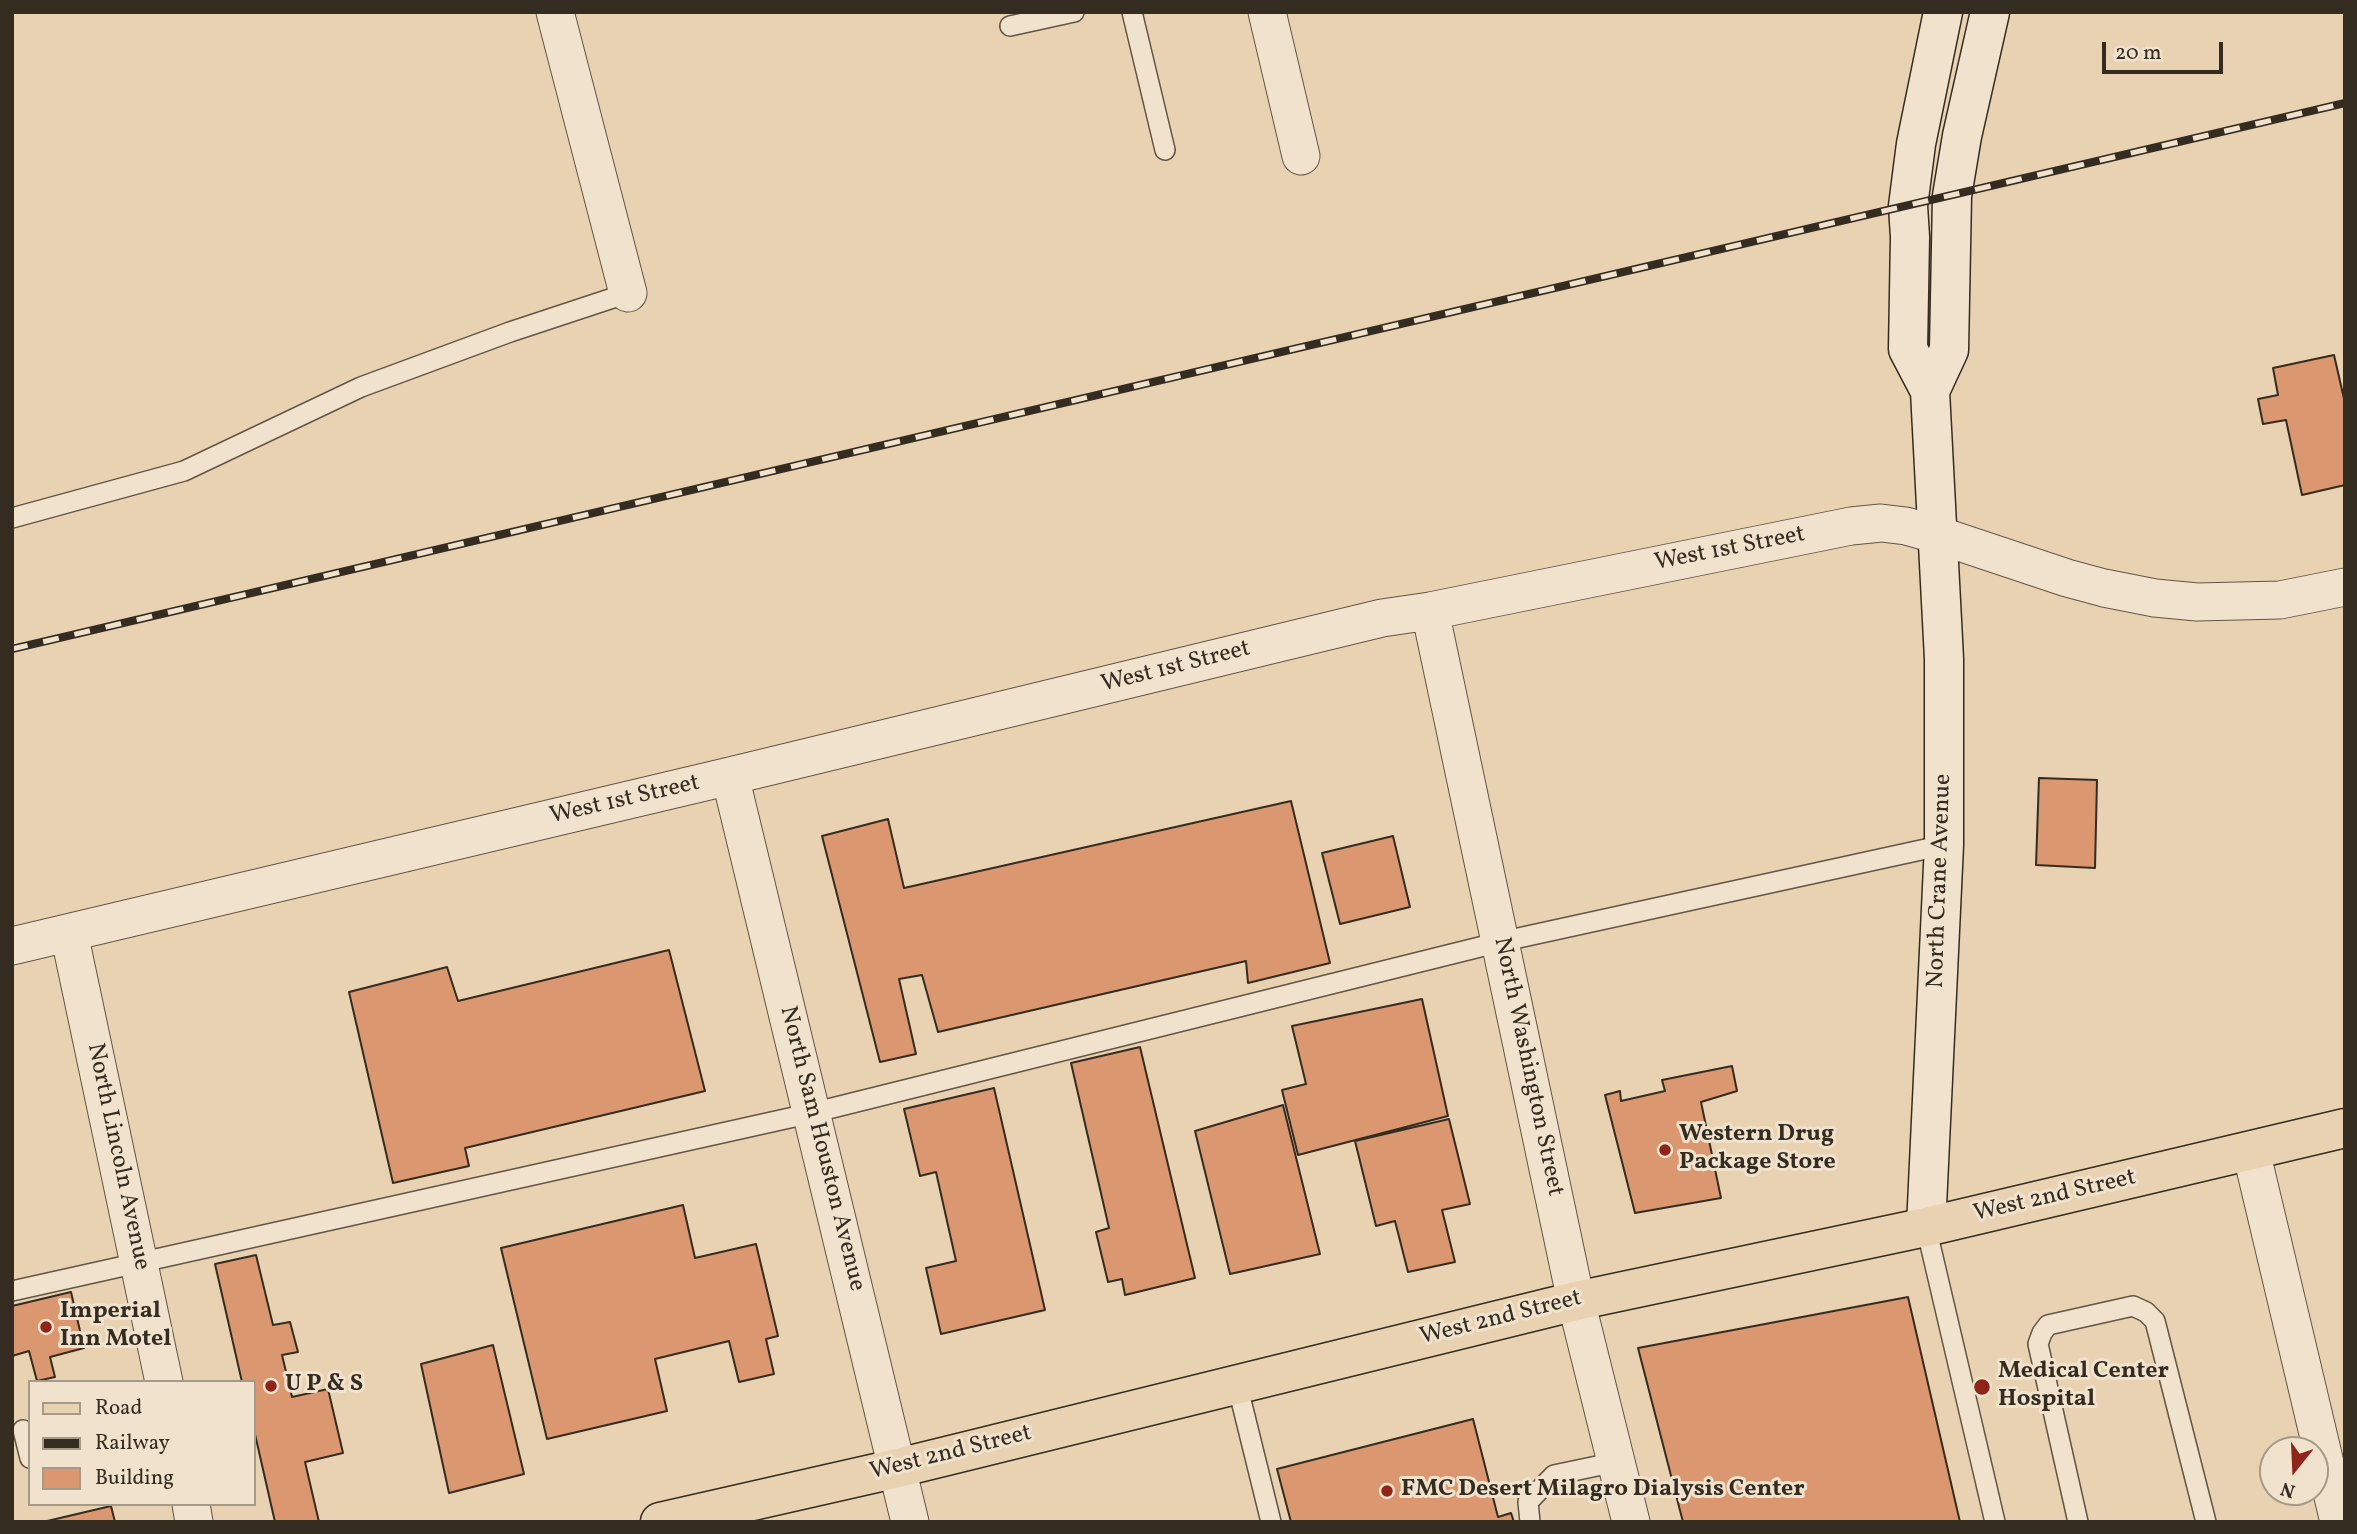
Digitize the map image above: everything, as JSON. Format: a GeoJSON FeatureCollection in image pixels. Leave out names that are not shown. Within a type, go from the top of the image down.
{"type":"FeatureCollection","features":[{"type":"Feature","properties":{"kind":"main road"},"geometry":{"type":"LineString","coordinates":[[1930,391],[1908,349],[1908,206],[1916,144],[1943,12]]}},
{"type":"Feature","properties":{"kind":"main road"},"geometry":{"type":"LineString","coordinates":[[1930,391],[1949,351],[1952,195],[1962,136],[1990,12]]}},
{"type":"Feature","properties":{"kind":"main road","name":"North Crane Avenue"},"geometry":{"type":"LineString","coordinates":[[1926,1227],[1944,845],[1944,659],[1930,391]]}},
{"type":"Feature","properties":{"kind":"main road","name":"West 2nd Street"},"geometry":{"type":"LineString","coordinates":[[660,1522],[898,1468],[1576,1301],[1926,1227],[2345,1128]]}},
{"type":"Feature","properties":{"kind":"street"},"geometry":{"type":"LineString","coordinates":[[555,12],[628,293]]}},
{"type":"Feature","properties":{"kind":"street"},"geometry":{"type":"LineString","coordinates":[[1267,12],[1301,156]]}},
{"type":"Feature","properties":{"kind":"street","name":"West 1st Street"},"geometry":{"type":"LineString","coordinates":[[12,946],[1382,618],[1430,611],[1851,526],[1881,523],[1906,526],[2067,578],[2155,598],[2197,602],[2280,600],[2345,587]]}},
{"type":"Feature","properties":{"kind":"street","name":"North Washington Street"},"geometry":{"type":"LineString","coordinates":[[1430,611],[1576,1301],[1630,1522]]}},
{"type":"Feature","properties":{"kind":"street","name":"North Sam Houston Avenue"},"geometry":{"type":"LineString","coordinates":[[730,776],[910,1522]]}},
{"type":"Feature","properties":{"kind":"street","name":"North Lincoln Avenue"},"geometry":{"type":"LineString","coordinates":[[69,933],[164,1380]]}},
{"type":"Feature","properties":{"kind":"street"},"geometry":{"type":"LineString","coordinates":[[2251,1151],[2339,1522]]}},
{"type":"Feature","properties":{"kind":"lane"},"geometry":{"type":"LineString","coordinates":[[1010,26],[1074,12]]}},
{"type":"Feature","properties":{"kind":"lane"},"geometry":{"type":"LineString","coordinates":[[1132,12],[1165,150]]}},
{"type":"Feature","properties":{"kind":"lane"},"geometry":{"type":"LineString","coordinates":[[12,518],[184,471],[361,387],[510,332],[628,293]]}},
{"type":"Feature","properties":{"kind":"lane"},"geometry":{"type":"LineString","coordinates":[[12,1291],[812,1113],[1500,942],[1944,845]]}},
{"type":"Feature","properties":{"kind":"lane"},"geometry":{"type":"LineString","coordinates":[[1926,1227],[1995,1522]]}},
{"type":"Feature","properties":{"kind":"lane"},"geometry":{"type":"LineString","coordinates":[[2078,1522],[2038,1344],[2048,1325],[2133,1306],[2146,1312],[2155,1321],[2206,1522]]}},
{"type":"Feature","properties":{"kind":"lane"},"geometry":{"type":"LineString","coordinates":[[1237,1384],[1271,1522]]}},
{"type":"Feature","properties":{"kind":"lane"},"geometry":{"type":"LineString","coordinates":[[22,1430],[28,1451]]}},
{"type":"Feature","properties":{"kind":"lane"},"geometry":{"type":"LineString","coordinates":[[1530,1522],[1528,1502],[1554,1475],[1616,1462]]}},
{"type":"Feature","properties":{"kind":"building"},"geometry":{"type":"Polygon","coordinates":[[[2334,355],[2345,403],[2345,485],[2302,495],[2286,420],[2263,424],[2258,399],[2278,395],[2273,368],[2334,355]]]}},
{"type":"Feature","properties":{"kind":"building"},"geometry":{"type":"Polygon","coordinates":[[[2039,778],[2097,780],[2095,868],[2036,865],[2039,778]]]}},
{"type":"Feature","properties":{"kind":"building"},"geometry":{"type":"Polygon","coordinates":[[[1291,801],[1330,963],[1248,983],[1246,961],[938,1032],[922,975],[899,979],[916,1054],[880,1062],[822,836],[888,819],[904,888],[1291,801]]]}},
{"type":"Feature","properties":{"kind":"building"},"geometry":{"type":"Polygon","coordinates":[[[1393,836],[1410,907],[1340,924],[1322,853],[1393,836]]]}},
{"type":"Feature","properties":{"kind":"building"},"geometry":{"type":"Polygon","coordinates":[[[669,950],[705,1091],[465,1148],[469,1166],[393,1183],[349,992],[447,967],[458,1001],[669,950]]]}},
{"type":"Feature","properties":{"kind":"building"},"geometry":{"type":"Polygon","coordinates":[[[1422,999],[1448,1116],[1298,1155],[1282,1090],[1306,1084],[1292,1026],[1422,999]]]}},
{"type":"Feature","properties":{"kind":"building"},"geometry":{"type":"Polygon","coordinates":[[[1140,1047],[1195,1278],[1125,1295],[1122,1279],[1108,1282],[1096,1232],[1109,1228],[1071,1063],[1140,1047]]]}},
{"type":"Feature","properties":{"kind":"building","name":"Western Drug Package Store"},"geometry":{"type":"Polygon","coordinates":[[[1732,1066],[1737,1091],[1701,1102],[1721,1198],[1635,1213],[1605,1095],[1620,1091],[1621,1101],[1665,1091],[1662,1080],[1732,1066]]]}},
{"type":"Feature","properties":{"kind":"building"},"geometry":{"type":"Polygon","coordinates":[[[994,1088],[1045,1310],[941,1334],[926,1268],[956,1261],[936,1172],[920,1176],[904,1109],[994,1088]]]}},
{"type":"Feature","properties":{"kind":"building"},"geometry":{"type":"Polygon","coordinates":[[[1283,1105],[1320,1254],[1230,1274],[1195,1131],[1283,1105]]]}},
{"type":"Feature","properties":{"kind":"building"},"geometry":{"type":"Polygon","coordinates":[[[1449,1119],[1470,1204],[1442,1210],[1455,1262],[1408,1272],[1395,1221],[1376,1226],[1355,1141],[1449,1119]]]}},
{"type":"Feature","properties":{"kind":"building"},"geometry":{"type":"Polygon","coordinates":[[[683,1205],[695,1258],[756,1244],[778,1336],[766,1339],[774,1374],[739,1382],[729,1341],[655,1359],[667,1411],[547,1439],[501,1248],[683,1205]]]}},
{"type":"Feature","properties":{"kind":"building","name":"U P & S"},"geometry":{"type":"Polygon","coordinates":[[[256,1255],[273,1325],[290,1322],[298,1352],[282,1355],[292,1397],[328,1389],[343,1453],[305,1462],[319,1522],[275,1522],[256,1439],[256,1380],[242,1380],[215,1264],[256,1255]]]}},
{"type":"Feature","properties":{"kind":"building","name":"Imperial Inn Motel"},"geometry":{"type":"Polygon","coordinates":[[[71,1292],[84,1348],[50,1357],[55,1377],[37,1380],[29,1351],[12,1356],[12,1306],[71,1292]]]}},
{"type":"Feature","properties":{"kind":"building"},"geometry":{"type":"Polygon","coordinates":[[[1908,1297],[1960,1522],[1683,1522],[1638,1348],[1908,1297]]]}},
{"type":"Feature","properties":{"kind":"building"},"geometry":{"type":"Polygon","coordinates":[[[493,1345],[524,1474],[449,1493],[421,1364],[493,1345]]]}},
{"type":"Feature","properties":{"kind":"building","name":"FMC Desert Milagro Dialysis Center"},"geometry":{"type":"Polygon","coordinates":[[[1473,1419],[1498,1517],[1511,1513],[1514,1522],[1291,1522],[1277,1469],[1473,1419]]]}},
{"type":"Feature","properties":{"kind":"building"},"geometry":{"type":"Polygon","coordinates":[[[111,1506],[115,1522],[43,1522],[111,1506]]]}},
{"type":"Feature","properties":{"kind":"railway"},"geometry":{"type":"LineString","coordinates":[[12,649],[2345,103]]}},
{"type":"Feature","properties":{"kind":"place","name":"Western Drug Package Store"},"geometry":{"type":"Point","coordinates":[1665,1150]}},
{"type":"Feature","properties":{"kind":"place","name":"Imperial Inn Motel"},"geometry":{"type":"Point","coordinates":[46,1327]}},
{"type":"Feature","properties":{"kind":"place","name":"U P & S"},"geometry":{"type":"Point","coordinates":[271,1386]}},
{"type":"Feature","properties":{"kind":"place","name":"Medical Center Hospital"},"geometry":{"type":"Point","coordinates":[1982,1387]}},
{"type":"Feature","properties":{"kind":"place","name":"FMC Desert Milagro Dialysis Center"},"geometry":{"type":"Point","coordinates":[1387,1491]}}]}
